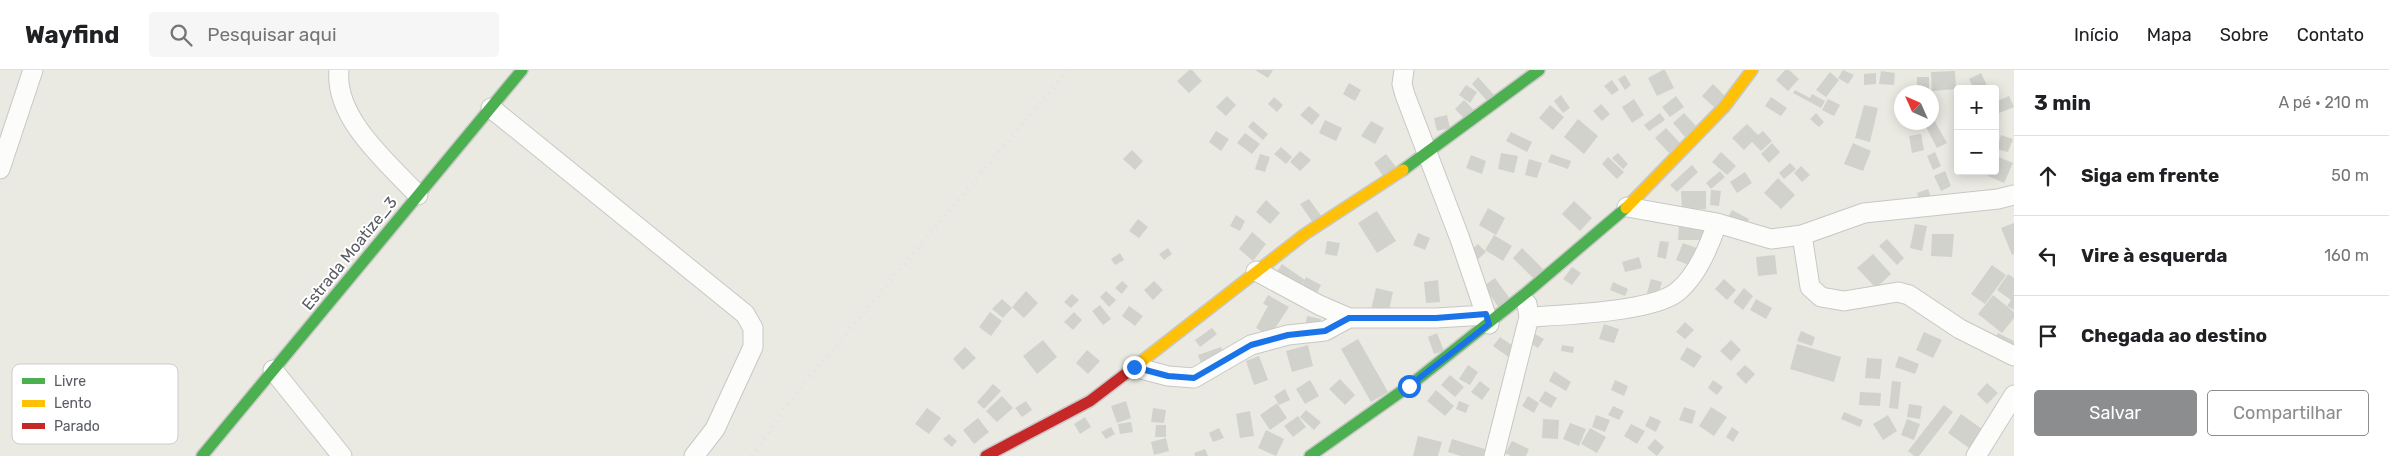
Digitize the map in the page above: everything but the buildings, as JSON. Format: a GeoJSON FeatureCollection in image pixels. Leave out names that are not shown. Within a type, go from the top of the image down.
{"type":"FeatureCollection","features":[{"type":"Feature","properties":{"kind":"main road","name":"Estrada Moatize_3"},"geometry":{"type":"LineString","coordinates":[[202,456],[522,70]]}},
{"type":"Feature","properties":{"kind":"main road"},"geometry":{"type":"LineString","coordinates":[[986,456],[1090,401],[1304,234],[1428,153],[1539,70]]}},
{"type":"Feature","properties":{"kind":"main road"},"geometry":{"type":"LineString","coordinates":[[1310,456],[1409,386],[1487,319],[1526,293],[1627,207],[1725,106],[1752,70]]}},
{"type":"Feature","properties":{"kind":"street"},"geometry":{"type":"LineString","coordinates":[[0,170],[32,70]]}},
{"type":"Feature","properties":{"kind":"street"},"geometry":{"type":"LineString","coordinates":[[339,70],[344,106],[368,142],[418,195]]}},
{"type":"Feature","properties":{"kind":"street"},"geometry":{"type":"LineString","coordinates":[[1256,271],[1319,305],[1349,318],[1487,319],[1402,84],[1404,70]]}},
{"type":"Feature","properties":{"kind":"street"},"geometry":{"type":"LineString","coordinates":[[490,108],[745,314],[753,328],[753,347],[715,429],[694,456]]}},
{"type":"Feature","properties":{"kind":"street"},"geometry":{"type":"LineString","coordinates":[[1627,207],[1717,223],[1771,239],[1802,235],[1864,213],[1998,200],[2014,195]]}},
{"type":"Feature","properties":{"kind":"street"},"geometry":{"type":"LineString","coordinates":[[1529,316],[1585,314],[1648,304],[1676,293],[1695,272],[1717,223]]}},
{"type":"Feature","properties":{"kind":"street"},"geometry":{"type":"LineString","coordinates":[[1802,235],[1810,287],[1821,297],[1844,301],[1898,292],[1909,295],[1960,329],[2014,356]]}},
{"type":"Feature","properties":{"kind":"street"},"geometry":{"type":"LineString","coordinates":[[1494,456],[1529,316],[1526,293]]}},
{"type":"Feature","properties":{"kind":"street"},"geometry":{"type":"LineString","coordinates":[[1134,367],[1168,376],[1194,378],[1251,345],[1288,335],[1325,331],[1349,318]]}},
{"type":"Feature","properties":{"kind":"street"},"geometry":{"type":"LineString","coordinates":[[273,370],[342,456]]}},
{"type":"Feature","properties":{"kind":"street"},"geometry":{"type":"LineString","coordinates":[[1976,456],[2014,395]]}},
{"type":"Feature","properties":{"kind":"railway"},"geometry":{"type":"LineString","coordinates":[[752,456],[795,394],[1068,70]]}},
{"type":"Feature","properties":{"kind":"traffic: fast"},"geometry":{"type":"LineString","coordinates":[[202,456],[522,70]]}},
{"type":"Feature","properties":{"kind":"traffic: fast"},"geometry":{"type":"LineString","coordinates":[[1403,170],[1539,70]]}},
{"type":"Feature","properties":{"kind":"traffic: fast"},"geometry":{"type":"LineString","coordinates":[[1310,456],[1409,386],[1526,293],[1626,208]]}},
{"type":"Feature","properties":{"kind":"traffic: slow"},"geometry":{"type":"LineString","coordinates":[[1626,208],[1725,106],[1752,70]]}},
{"type":"Feature","properties":{"kind":"traffic: slow"},"geometry":{"type":"LineString","coordinates":[[1124,375],[1305,234],[1403,170]]}},
{"type":"Feature","properties":{"kind":"traffic: jam"},"geometry":{"type":"LineString","coordinates":[[986,456],[1090,401],[1124,375]]}},
{"type":"Feature","properties":{"kind":"route"},"geometry":{"type":"LineString","coordinates":[[1134,367],[1168,376],[1194,378],[1251,345],[1288,335],[1325,331],[1349,318],[1436,318],[1486,314],[1489,324],[1409,386]]}}]}
